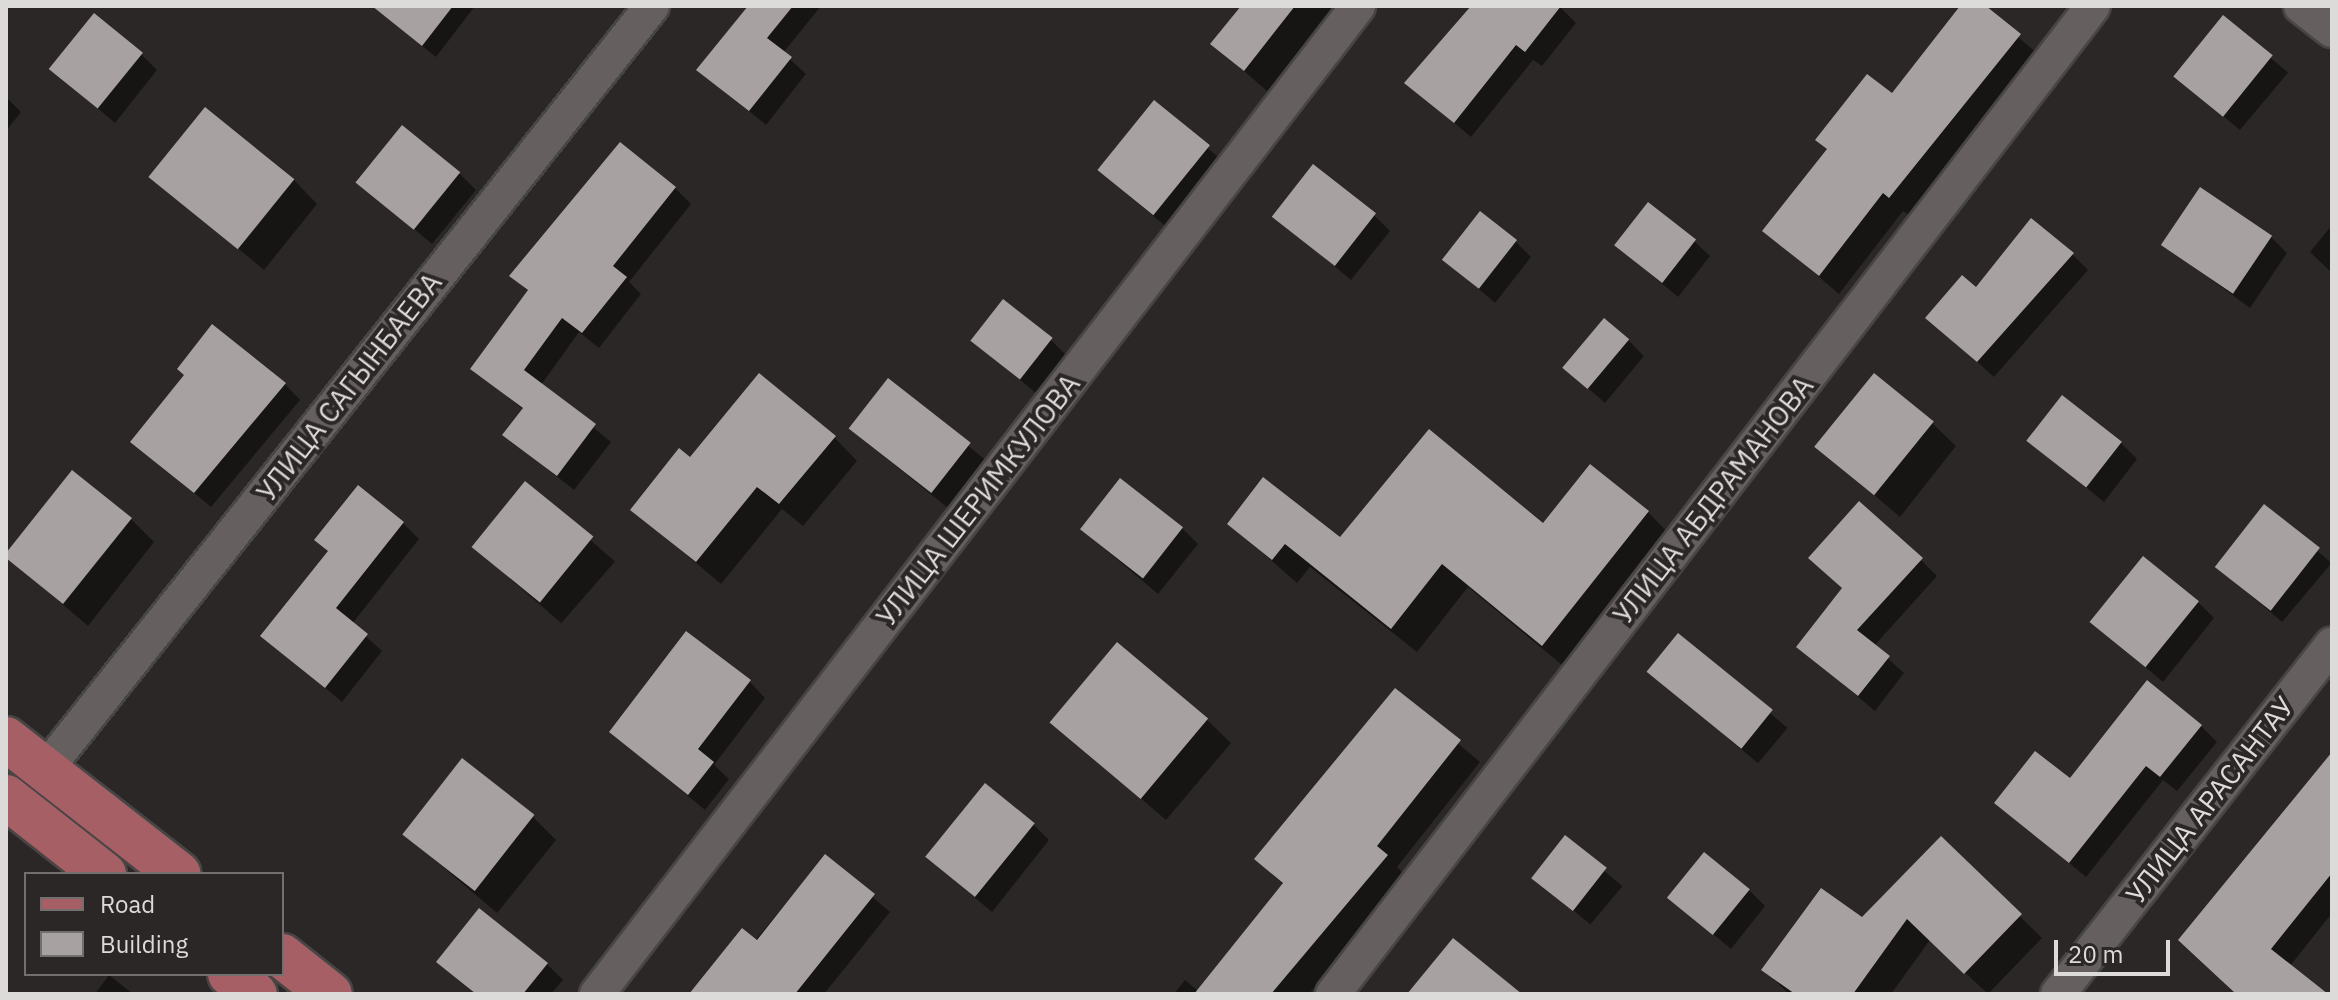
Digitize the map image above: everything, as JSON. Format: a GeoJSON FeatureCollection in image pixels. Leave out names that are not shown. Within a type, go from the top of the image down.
{"type":"FeatureCollection","features":[{"type":"Feature","properties":{"kind":"main road"},"geometry":{"type":"LineString","coordinates":[[6,739],[176,872]]}},
{"type":"Feature","properties":{"kind":"main road"},"geometry":{"type":"LineString","coordinates":[[10,807],[101,872]]}},
{"type":"Feature","properties":{"kind":"main road"},"geometry":{"type":"LineString","coordinates":[[284,958],[330,994]]}},
{"type":"Feature","properties":{"kind":"main road"},"geometry":{"type":"LineString","coordinates":[[232,976],[255,994]]}},
{"type":"Feature","properties":{"kind":"street","name":"УЛИЦА САГЫНБАЕВА"},"geometry":{"type":"LineString","coordinates":[[46,769],[652,6]]}},
{"type":"Feature","properties":{"kind":"street","name":"УЛИЦА ШЕРИМКУЛОВА"},"geometry":{"type":"LineString","coordinates":[[597,994],[1358,6]]}},
{"type":"Feature","properties":{"kind":"street","name":"УЛИЦА АБДРАМАНОВА"},"geometry":{"type":"LineString","coordinates":[[1333,994],[2093,6]]}},
{"type":"Feature","properties":{"kind":"street"},"geometry":{"type":"LineString","coordinates":[[2301,6],[2332,30]]}},
{"type":"Feature","properties":{"kind":"street","name":"УЛИЦА АРАСАНТАУ"},"geometry":{"type":"LineString","coordinates":[[2058,994],[2332,644]]}},
{"type":"Feature","properties":{"kind":"building"},"geometry":{"type":"Polygon","coordinates":[[[372,6],[453,6],[422,46],[372,6]]]}},
{"type":"Feature","properties":{"kind":"building"},"geometry":{"type":"Polygon","coordinates":[[[748,6],[793,6],[767,38],[792,57],[749,111],[696,70],[748,6]]]}},
{"type":"Feature","properties":{"kind":"building"},"geometry":{"type":"Polygon","coordinates":[[[1241,6],[1295,6],[1244,71],[1210,44],[1241,6]]]}},
{"type":"Feature","properties":{"kind":"building"},"geometry":{"type":"Polygon","coordinates":[[[1471,6],[1561,6],[1525,52],[1516,45],[1454,123],[1404,83],[1471,6]]]}},
{"type":"Feature","properties":{"kind":"building"},"geometry":{"type":"Polygon","coordinates":[[[1960,6],[1986,6],[2021,34],[1889,198],[1883,193],[1819,276],[1762,231],[1827,149],[1815,140],[1867,74],[1892,93],[1960,6]]]}},
{"type":"Feature","properties":{"kind":"building"},"geometry":{"type":"Polygon","coordinates":[[[94,13],[143,53],[98,109],[49,69],[94,13]]]}},
{"type":"Feature","properties":{"kind":"building"},"geometry":{"type":"Polygon","coordinates":[[[2223,15],[2273,55],[2223,117],[2173,76],[2223,15]]]}},
{"type":"Feature","properties":{"kind":"building"},"geometry":{"type":"Polygon","coordinates":[[[1154,100],[1210,145],[1153,215],[1097,170],[1154,100]]]}},
{"type":"Feature","properties":{"kind":"building"},"geometry":{"type":"Polygon","coordinates":[[[205,107],[294,179],[238,249],[148,177],[205,107]]]}},
{"type":"Feature","properties":{"kind":"building"},"geometry":{"type":"Polygon","coordinates":[[[402,125],[460,172],[414,230],[355,183],[402,125]]]}},
{"type":"Feature","properties":{"kind":"building"},"geometry":{"type":"Polygon","coordinates":[[[620,142],[676,187],[613,266],[627,277],[582,333],[562,318],[524,370],[596,424],[557,476],[502,435],[523,408],[470,369],[528,290],[509,276],[620,142]]]}},
{"type":"Feature","properties":{"kind":"building"},"geometry":{"type":"Polygon","coordinates":[[[1313,164],[1376,213],[1335,266],[1272,217],[1313,164]]]}},
{"type":"Feature","properties":{"kind":"building"},"geometry":{"type":"Polygon","coordinates":[[[2200,187],[2272,236],[2233,294],[2161,245],[2200,187]]]}},
{"type":"Feature","properties":{"kind":"building"},"geometry":{"type":"Polygon","coordinates":[[[1648,202],[1696,240],[1662,283],[1614,245],[1648,202]]]}},
{"type":"Feature","properties":{"kind":"building"},"geometry":{"type":"Polygon","coordinates":[[[1480,211],[1517,240],[1479,289],[1442,260],[1480,211]]]}},
{"type":"Feature","properties":{"kind":"building"},"geometry":{"type":"Polygon","coordinates":[[[2031,218],[2074,253],[1977,362],[1925,318],[1962,275],[1976,287],[2031,218]]]}},
{"type":"Feature","properties":{"kind":"building"},"geometry":{"type":"Polygon","coordinates":[[[1003,299],[1053,338],[1020,380],[970,341],[1003,299]]]}},
{"type":"Feature","properties":{"kind":"building"},"geometry":{"type":"Polygon","coordinates":[[[1604,318],[1629,339],[1587,389],[1562,368],[1604,318]]]}},
{"type":"Feature","properties":{"kind":"building"},"geometry":{"type":"Polygon","coordinates":[[[212,324],[286,383],[194,493],[130,442],[184,375],[177,369],[212,324]]]}},
{"type":"Feature","properties":{"kind":"building"},"geometry":{"type":"Polygon","coordinates":[[[759,373],[836,436],[779,504],[757,487],[696,562],[630,510],[679,448],[690,457],[759,373]]]}},
{"type":"Feature","properties":{"kind":"building"},"geometry":{"type":"Polygon","coordinates":[[[1874,373],[1934,421],[1874,495],[1814,447],[1874,373]]]}},
{"type":"Feature","properties":{"kind":"building"},"geometry":{"type":"Polygon","coordinates":[[[888,378],[971,443],[931,493],[849,428],[888,378]]]}},
{"type":"Feature","properties":{"kind":"building"},"geometry":{"type":"Polygon","coordinates":[[[2062,395],[2122,442],[2086,487],[2026,441],[2062,395]]]}},
{"type":"Feature","properties":{"kind":"building"},"geometry":{"type":"Polygon","coordinates":[[[1429,429],[1543,523],[1590,464],[1649,511],[1542,646],[1442,564],[1391,629],[1285,544],[1272,560],[1227,524],[1263,477],[1340,537],[1429,429]]]}},
{"type":"Feature","properties":{"kind":"building"},"geometry":{"type":"Polygon","coordinates":[[[72,470],[132,518],[63,604],[6,558],[6,553],[72,470]]]}},
{"type":"Feature","properties":{"kind":"building"},"geometry":{"type":"Polygon","coordinates":[[[1120,478],[1183,527],[1143,578],[1080,529],[1120,478]]]}},
{"type":"Feature","properties":{"kind":"building"},"geometry":{"type":"Polygon","coordinates":[[[525,481],[593,536],[540,602],[472,547],[525,481]]]}},
{"type":"Feature","properties":{"kind":"building"},"geometry":{"type":"Polygon","coordinates":[[[358,485],[404,522],[336,608],[368,634],[325,688],[260,636],[328,551],[314,540],[358,485]]]}},
{"type":"Feature","properties":{"kind":"building"},"geometry":{"type":"Polygon","coordinates":[[[1859,501],[1923,558],[1857,630],[1890,656],[1858,696],[1796,647],[1842,588],[1808,558],[1859,501]]]}},
{"type":"Feature","properties":{"kind":"building"},"geometry":{"type":"Polygon","coordinates":[[[2264,504],[2320,548],[2271,611],[2215,567],[2264,504]]]}},
{"type":"Feature","properties":{"kind":"building"},"geometry":{"type":"Polygon","coordinates":[[[2143,556],[2199,601],[2145,667],[2090,622],[2143,556]]]}},
{"type":"Feature","properties":{"kind":"building"},"geometry":{"type":"Polygon","coordinates":[[[686,631],[751,680],[698,749],[714,762],[688,795],[609,732],[686,631]]]}},
{"type":"Feature","properties":{"kind":"building"},"geometry":{"type":"Polygon","coordinates":[[[1678,633],[1773,710],[1741,749],[1647,672],[1678,633]]]}},
{"type":"Feature","properties":{"kind":"building"},"geometry":{"type":"Polygon","coordinates":[[[1117,642],[1208,718],[1141,799],[1050,722],[1117,642]]]}},
{"type":"Feature","properties":{"kind":"building"},"geometry":{"type":"Polygon","coordinates":[[[2147,680],[2202,725],[2160,777],[2146,766],[2069,863],[1994,803],[2035,751],[2070,778],[2147,680]]]}},
{"type":"Feature","properties":{"kind":"building"},"geometry":{"type":"Polygon","coordinates":[[[1395,688],[1461,740],[1377,846],[1388,855],[1271,994],[1194,994],[1283,883],[1254,859],[1395,688]]]}},
{"type":"Feature","properties":{"kind":"building"},"geometry":{"type":"Polygon","coordinates":[[[2332,752],[2332,873],[2271,949],[2328,994],[2236,994],[2178,940],[2332,752]]]}},
{"type":"Feature","properties":{"kind":"building"},"geometry":{"type":"Polygon","coordinates":[[[462,758],[534,815],[475,891],[402,834],[462,758]]]}},
{"type":"Feature","properties":{"kind":"building"},"geometry":{"type":"Polygon","coordinates":[[[985,783],[1035,823],[975,897],[925,857],[985,783]]]}},
{"type":"Feature","properties":{"kind":"building"},"geometry":{"type":"Polygon","coordinates":[[[1565,835],[1607,868],[1573,911],[1531,878],[1565,835]]]}},
{"type":"Feature","properties":{"kind":"building"},"geometry":{"type":"Polygon","coordinates":[[[1941,836],[2022,914],[1964,974],[1907,919],[1853,994],[1795,994],[1761,970],[1821,888],[1862,917],[1941,836]]]}},
{"type":"Feature","properties":{"kind":"building"},"geometry":{"type":"Polygon","coordinates":[[[1704,852],[1750,889],[1713,935],[1667,898],[1704,852]]]}},
{"type":"Feature","properties":{"kind":"building"},"geometry":{"type":"Polygon","coordinates":[[[825,854],[875,894],[795,994],[689,994],[742,928],[757,940],[825,854]]]}},
{"type":"Feature","properties":{"kind":"building"},"geometry":{"type":"Polygon","coordinates":[[[479,908],[548,963],[523,994],[476,994],[436,962],[479,908]]]}},
{"type":"Feature","properties":{"kind":"building"},"geometry":{"type":"Polygon","coordinates":[[[1453,938],[1522,994],[1407,994],[1453,938]]]}}]}
